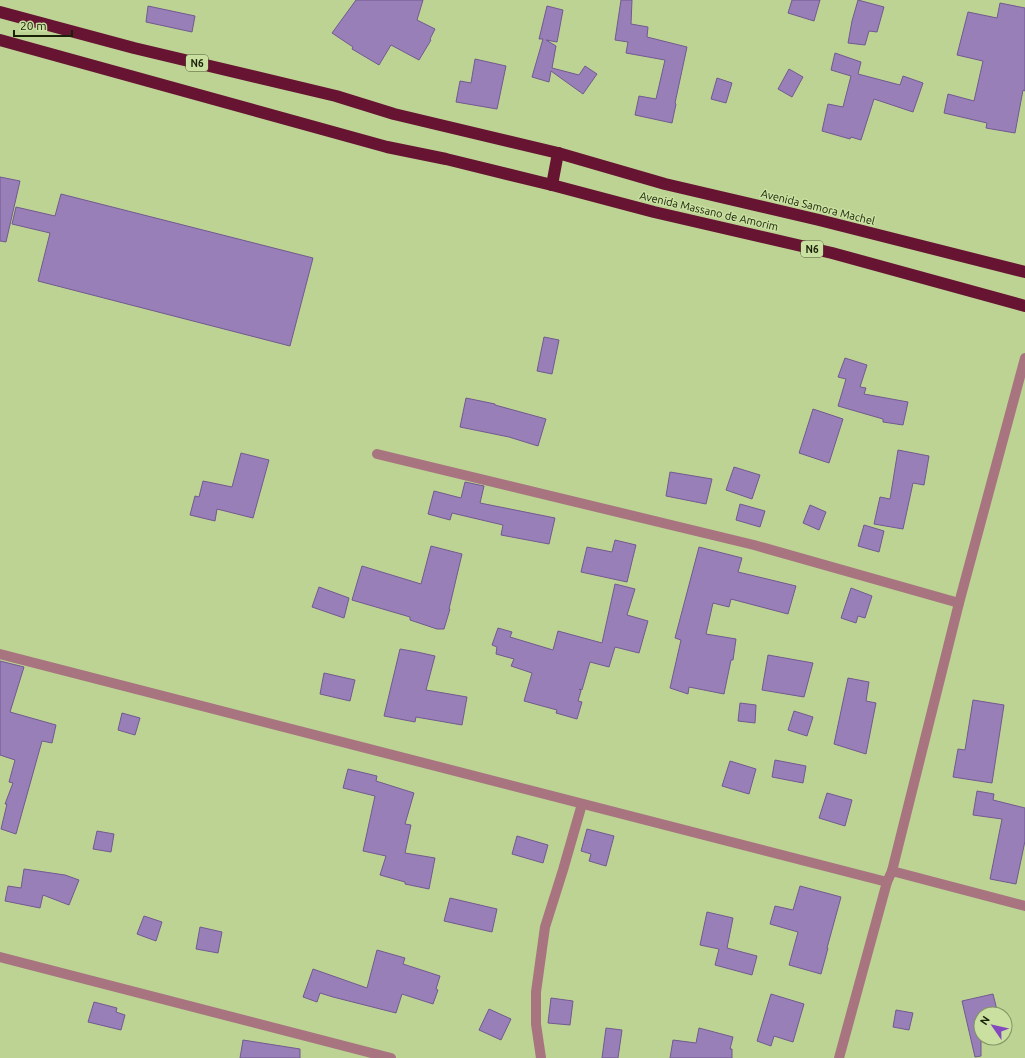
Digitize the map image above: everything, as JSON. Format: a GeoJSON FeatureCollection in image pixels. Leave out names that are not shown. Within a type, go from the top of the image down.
{"type":"FeatureCollection","features":[{"type":"Feature","properties":{"kind":"highway","name":"N6"},"geometry":{"type":"LineString","coordinates":[[0,12],[134,48],[336,96],[394,114],[558,153]]}},
{"type":"Feature","properties":{"kind":"highway","name":"Avenida Massano de Amorim"},"geometry":{"type":"LineString","coordinates":[[0,40],[387,147],[446,159],[654,212],[832,254],[1025,306]]}},
{"type":"Feature","properties":{"kind":"highway","name":"Avenida Samora Machel"},"geometry":{"type":"LineString","coordinates":[[558,153],[664,184],[819,220],[1025,272]]}},
{"type":"Feature","properties":{"kind":"highway"},"geometry":{"type":"LineString","coordinates":[[552,185],[558,153]]}},
{"type":"Feature","properties":{"kind":"street"},"geometry":{"type":"LineString","coordinates":[[839,1058],[886,882],[892,871],[959,604],[1025,358]]}},
{"type":"Feature","properties":{"kind":"street"},"geometry":{"type":"LineString","coordinates":[[377,454],[754,545],[959,604]]}},
{"type":"Feature","properties":{"kind":"street"},"geometry":{"type":"LineString","coordinates":[[0,654],[886,882]]}},
{"type":"Feature","properties":{"kind":"street"},"geometry":{"type":"LineString","coordinates":[[541,1058],[536,1024],[536,992],[545,927],[582,804]]}},
{"type":"Feature","properties":{"kind":"street"},"geometry":{"type":"LineString","coordinates":[[892,871],[1025,906]]}},
{"type":"Feature","properties":{"kind":"street"},"geometry":{"type":"LineString","coordinates":[[0,956],[391,1058]]}},
{"type":"Feature","properties":{"kind":"building"},"geometry":{"type":"Polygon","coordinates":[[[356,0],[423,0],[417,20],[435,29],[430,39],[431,40],[419,60],[391,45],[379,65],[352,49],[353,47],[332,33],[356,0]]]}},
{"type":"Feature","properties":{"kind":"building"},"geometry":{"type":"Polygon","coordinates":[[[621,0],[632,0],[631,24],[648,27],[647,37],[687,47],[672,123],[635,115],[639,96],[656,99],[665,60],[626,53],[628,42],[615,40],[621,0]]]}},
{"type":"Feature","properties":{"kind":"building"},"geometry":{"type":"Polygon","coordinates":[[[792,0],[820,0],[814,21],[788,13],[792,0]]]}},
{"type":"Feature","properties":{"kind":"building"},"geometry":{"type":"Polygon","coordinates":[[[858,0],[884,7],[877,32],[869,31],[865,45],[848,43],[858,0]]]}},
{"type":"Feature","properties":{"kind":"building"},"geometry":{"type":"Polygon","coordinates":[[[1000,3],[1025,8],[1025,91],[1023,90],[1015,133],[986,128],[987,123],[944,113],[948,94],[974,101],[983,61],[957,55],[968,12],[997,18],[1000,3]]]}},
{"type":"Feature","properties":{"kind":"building"},"geometry":{"type":"Polygon","coordinates":[[[148,6],[195,16],[192,32],[146,22],[148,6]]]}},
{"type":"Feature","properties":{"kind":"building"},"geometry":{"type":"Polygon","coordinates":[[[547,6],[563,10],[557,42],[546,40],[556,46],[552,68],[579,75],[585,66],[597,74],[583,94],[551,71],[549,82],[532,77],[543,39],[539,39],[547,6]]]}},
{"type":"Feature","properties":{"kind":"building"},"geometry":{"type":"Polygon","coordinates":[[[835,53],[861,62],[858,74],[900,85],[903,76],[923,83],[913,112],[874,99],[861,140],[851,137],[850,139],[822,131],[828,104],[843,107],[851,76],[831,70],[835,53]]]}},
{"type":"Feature","properties":{"kind":"building"},"geometry":{"type":"Polygon","coordinates":[[[475,59],[506,66],[497,109],[456,102],[460,81],[471,83],[475,59]]]}},
{"type":"Feature","properties":{"kind":"building"},"geometry":{"type":"Polygon","coordinates":[[[789,69],[803,77],[792,97],[778,89],[789,69]]]}},
{"type":"Feature","properties":{"kind":"building"},"geometry":{"type":"Polygon","coordinates":[[[717,78],[732,83],[726,103],[711,99],[717,78]]]}},
{"type":"Feature","properties":{"kind":"building"},"geometry":{"type":"Polygon","coordinates":[[[0,177],[20,181],[6,242],[0,241],[0,177]]]}},
{"type":"Feature","properties":{"kind":"building"},"geometry":{"type":"Polygon","coordinates":[[[61,194],[313,258],[290,346],[38,281],[50,233],[12,224],[16,207],[55,216],[61,194]]]}},
{"type":"Feature","properties":{"kind":"building"},"geometry":{"type":"Polygon","coordinates":[[[544,337],[559,340],[552,374],[537,371],[544,337]]]}},
{"type":"Feature","properties":{"kind":"building"},"geometry":{"type":"Polygon","coordinates":[[[845,358],[867,365],[860,387],[866,388],[864,394],[908,402],[903,425],[883,422],[883,419],[838,406],[846,379],[838,377],[845,358]]]}},
{"type":"Feature","properties":{"kind":"building"},"geometry":{"type":"Polygon","coordinates":[[[466,398],[495,404],[546,419],[538,446],[509,437],[460,427],[466,398]]]}},
{"type":"Feature","properties":{"kind":"building"},"geometry":{"type":"Polygon","coordinates":[[[813,409],[843,419],[829,463],[799,453],[813,409]]]}},
{"type":"Feature","properties":{"kind":"building"},"geometry":{"type":"Polygon","coordinates":[[[898,450],[929,456],[924,485],[913,483],[903,529],[874,524],[880,497],[890,499],[898,450]]]}},
{"type":"Feature","properties":{"kind":"building"},"geometry":{"type":"Polygon","coordinates":[[[241,453],[269,460],[253,518],[217,509],[215,521],[190,515],[195,496],[199,497],[203,481],[232,487],[241,453]]]}},
{"type":"Feature","properties":{"kind":"building"},"geometry":{"type":"Polygon","coordinates":[[[734,467],[760,475],[752,499],[726,490],[734,467]]]}},
{"type":"Feature","properties":{"kind":"building"},"geometry":{"type":"Polygon","coordinates":[[[670,472],[712,479],[706,504],[666,496],[670,472]]]}},
{"type":"Feature","properties":{"kind":"building"},"geometry":{"type":"Polygon","coordinates":[[[465,482],[484,486],[480,503],[555,518],[549,544],[501,535],[503,525],[452,513],[450,520],[428,514],[434,491],[461,498],[465,482]]]}},
{"type":"Feature","properties":{"kind":"building"},"geometry":{"type":"Polygon","coordinates":[[[740,504],[765,511],[760,527],[736,520],[740,504]]]}},
{"type":"Feature","properties":{"kind":"building"},"geometry":{"type":"Polygon","coordinates":[[[810,505],[826,512],[819,530],[803,523],[810,505]]]}},
{"type":"Feature","properties":{"kind":"building"},"geometry":{"type":"Polygon","coordinates":[[[864,525],[884,531],[879,552],[858,546],[864,525]]]}},
{"type":"Feature","properties":{"kind":"building"},"geometry":{"type":"Polygon","coordinates":[[[615,540],[636,545],[627,582],[581,572],[587,547],[612,552],[615,540]]]}},
{"type":"Feature","properties":{"kind":"building"},"geometry":{"type":"Polygon","coordinates":[[[431,546],[462,554],[444,629],[437,629],[410,620],[410,617],[352,600],[362,566],[421,584],[431,546]]]}},
{"type":"Feature","properties":{"kind":"building"},"geometry":{"type":"Polygon","coordinates":[[[699,547],[742,558],[738,572],[796,586],[788,614],[731,599],[729,607],[713,603],[706,634],[736,639],[733,660],[731,660],[724,694],[689,687],[688,694],[670,688],[681,640],[675,638],[699,547]]]}},
{"type":"Feature","properties":{"kind":"building"},"geometry":{"type":"Polygon","coordinates":[[[615,584],[635,589],[627,615],[648,621],[639,653],[615,647],[609,667],[590,662],[582,690],[579,689],[581,691],[578,701],[582,702],[577,719],[556,713],[557,710],[524,701],[532,673],[511,666],[514,659],[496,654],[497,647],[492,645],[498,628],[512,632],[510,637],[553,650],[558,631],[602,643],[615,584]]]}},
{"type":"Feature","properties":{"kind":"building"},"geometry":{"type":"Polygon","coordinates":[[[319,587],[349,598],[344,618],[312,607],[319,587]]]}},
{"type":"Feature","properties":{"kind":"building"},"geometry":{"type":"Polygon","coordinates":[[[851,588],[872,596],[865,618],[858,616],[856,623],[841,618],[851,588]]]}},
{"type":"Feature","properties":{"kind":"building"},"geometry":{"type":"Polygon","coordinates":[[[400,649],[435,656],[426,690],[467,697],[462,725],[416,717],[415,722],[384,716],[400,649]]]}},
{"type":"Feature","properties":{"kind":"building"},"geometry":{"type":"Polygon","coordinates":[[[768,655],[813,663],[804,697],[762,690],[768,655]]]}},
{"type":"Feature","properties":{"kind":"building"},"geometry":{"type":"Polygon","coordinates":[[[0,661],[24,667],[10,712],[56,725],[52,743],[42,741],[16,834],[1,829],[7,804],[5,804],[13,783],[9,782],[15,760],[0,755],[0,661]]]}},
{"type":"Feature","properties":{"kind":"building"},"geometry":{"type":"Polygon","coordinates":[[[324,673],[355,680],[350,701],[320,694],[324,673]]]}},
{"type":"Feature","properties":{"kind":"building"},"geometry":{"type":"Polygon","coordinates":[[[848,678],[869,682],[866,701],[876,703],[866,754],[834,744],[848,678]]]}},
{"type":"Feature","properties":{"kind":"building"},"geometry":{"type":"Polygon","coordinates":[[[973,700],[1004,705],[992,783],[953,777],[958,749],[965,750],[973,700]]]}},
{"type":"Feature","properties":{"kind":"building"},"geometry":{"type":"Polygon","coordinates":[[[740,703],[756,705],[755,723],[738,721],[740,703]]]}},
{"type":"Feature","properties":{"kind":"building"},"geometry":{"type":"Polygon","coordinates":[[[794,711],[813,717],[807,736],[788,730],[794,711]]]}},
{"type":"Feature","properties":{"kind":"building"},"geometry":{"type":"Polygon","coordinates":[[[122,713],[140,718],[135,735],[118,730],[122,713]]]}},
{"type":"Feature","properties":{"kind":"building"},"geometry":{"type":"Polygon","coordinates":[[[775,760],[806,766],[803,783],[772,777],[775,760]]]}},
{"type":"Feature","properties":{"kind":"building"},"geometry":{"type":"Polygon","coordinates":[[[730,761],[756,769],[749,794],[722,786],[730,761]]]}},
{"type":"Feature","properties":{"kind":"building"},"geometry":{"type":"Polygon","coordinates":[[[348,769],[377,776],[376,781],[414,793],[405,824],[411,825],[405,853],[435,858],[429,889],[405,884],[405,882],[380,875],[386,856],[363,851],[375,796],[343,788],[348,769]]]}},
{"type":"Feature","properties":{"kind":"building"},"geometry":{"type":"Polygon","coordinates":[[[977,791],[994,794],[993,800],[1025,808],[1025,841],[1016,884],[990,879],[1002,819],[973,815],[977,791]]]}},
{"type":"Feature","properties":{"kind":"building"},"geometry":{"type":"Polygon","coordinates":[[[827,793],[852,800],[845,826],[819,818],[827,793]]]}},
{"type":"Feature","properties":{"kind":"building"},"geometry":{"type":"Polygon","coordinates":[[[587,829],[614,836],[606,866],[589,861],[591,854],[581,851],[587,829]]]}},
{"type":"Feature","properties":{"kind":"building"},"geometry":{"type":"Polygon","coordinates":[[[97,831],[114,834],[111,852],[93,849],[97,831]]]}},
{"type":"Feature","properties":{"kind":"building"},"geometry":{"type":"Polygon","coordinates":[[[517,836],[548,845],[543,863],[512,854],[517,836]]]}},
{"type":"Feature","properties":{"kind":"building"},"geometry":{"type":"Polygon","coordinates":[[[24,869],[65,875],[79,880],[69,905],[43,895],[40,908],[5,901],[8,886],[21,888],[24,869]]]}},
{"type":"Feature","properties":{"kind":"building"},"geometry":{"type":"Polygon","coordinates":[[[800,886],[841,897],[821,974],[789,965],[798,932],[770,924],[775,906],[793,910],[800,886]]]}},
{"type":"Feature","properties":{"kind":"building"},"geometry":{"type":"Polygon","coordinates":[[[450,898],[497,909],[492,932],[444,921],[450,898]]]}},
{"type":"Feature","properties":{"kind":"building"},"geometry":{"type":"Polygon","coordinates":[[[707,912],[733,918],[727,948],[757,956],[752,975],[715,965],[719,949],[700,945],[707,912]]]}},
{"type":"Feature","properties":{"kind":"building"},"geometry":{"type":"Polygon","coordinates":[[[144,916],[162,922],[156,941],[137,934],[144,916]]]}},
{"type":"Feature","properties":{"kind":"building"},"geometry":{"type":"Polygon","coordinates":[[[200,927],[222,932],[218,953],[196,949],[200,927]]]}},
{"type":"Feature","properties":{"kind":"building"},"geometry":{"type":"Polygon","coordinates":[[[377,950],[405,958],[403,964],[440,976],[436,989],[438,990],[433,1004],[402,994],[396,1013],[320,993],[317,1002],[303,997],[313,969],[367,988],[377,950]]]}},
{"type":"Feature","properties":{"kind":"building"},"geometry":{"type":"Polygon","coordinates":[[[771,994],[804,1004],[793,1042],[774,1036],[771,1046],[757,1041],[771,994]]]}},
{"type":"Feature","properties":{"kind":"building"},"geometry":{"type":"Polygon","coordinates":[[[993,994],[996,1006],[973,1006],[973,1046],[981,1046],[981,1056],[975,1057],[962,1001],[993,994]]]}},
{"type":"Feature","properties":{"kind":"building"},"geometry":{"type":"Polygon","coordinates":[[[551,998],[573,1001],[570,1025],[548,1023],[551,998]]]}},
{"type":"Feature","properties":{"kind":"building"},"geometry":{"type":"Polygon","coordinates":[[[94,1002],[117,1008],[116,1012],[125,1015],[121,1030],[88,1022],[94,1002]]]}},
{"type":"Feature","properties":{"kind":"building"},"geometry":{"type":"Polygon","coordinates":[[[489,1009],[511,1019],[501,1040],[479,1030],[489,1009]]]}},
{"type":"Feature","properties":{"kind":"building"},"geometry":{"type":"Polygon","coordinates":[[[896,1010],[913,1013],[909,1030],[893,1027],[896,1010]]]}},
{"type":"Feature","properties":{"kind":"building"},"geometry":{"type":"Polygon","coordinates":[[[606,1028],[622,1030],[618,1058],[602,1058],[606,1028]]]}},
{"type":"Feature","properties":{"kind":"building"},"geometry":{"type":"Polygon","coordinates":[[[699,1028],[733,1037],[730,1049],[732,1049],[732,1058],[670,1058],[673,1040],[696,1043],[699,1028]]]}},
{"type":"Feature","properties":{"kind":"building"},"geometry":{"type":"Polygon","coordinates":[[[243,1040],[300,1049],[300,1058],[240,1058],[243,1040]]]}}]}
